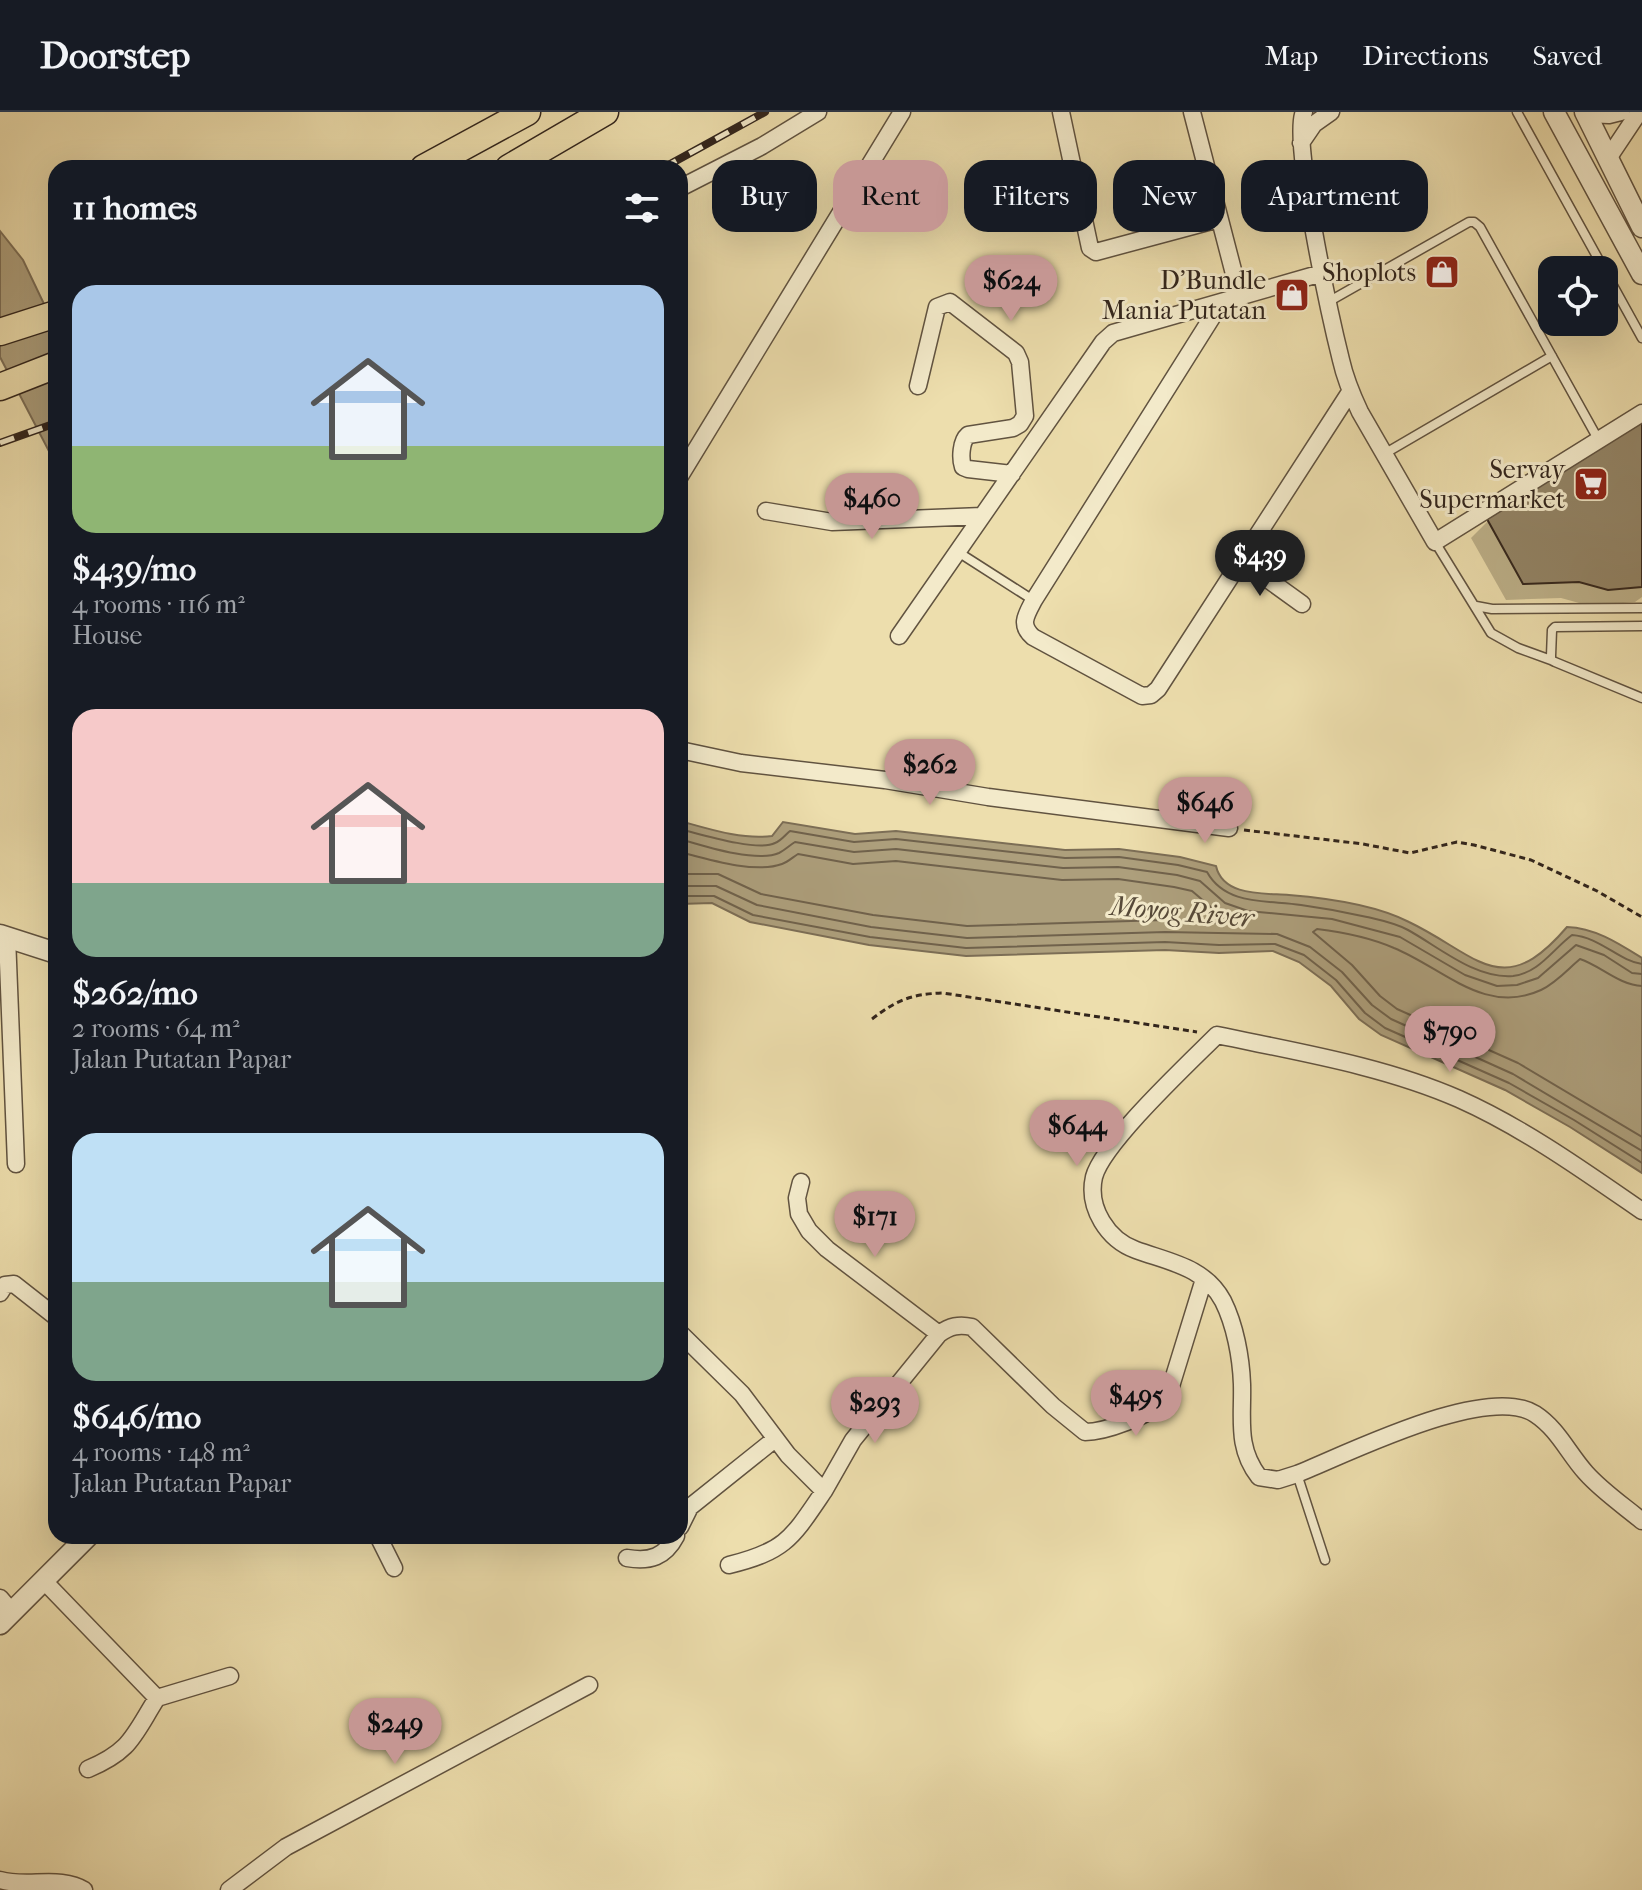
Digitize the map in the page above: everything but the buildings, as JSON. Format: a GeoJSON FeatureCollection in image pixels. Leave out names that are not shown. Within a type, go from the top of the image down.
{"type":"FeatureCollection","features":[{"type":"Feature","properties":{"kind":"highway"},"geometry":{"type":"LineString","coordinates":[[439,160],[527,112]]}},
{"type":"Feature","properties":{"kind":"highway"},"geometry":{"type":"LineString","coordinates":[[523,160],[605,112]]}},
{"type":"Feature","properties":{"kind":"highway"},"geometry":{"type":"LineString","coordinates":[[0,332],[48,317]]}},
{"type":"Feature","properties":{"kind":"highway"},"geometry":{"type":"LineString","coordinates":[[0,387],[48,368]]}},
{"type":"Feature","properties":{"kind":"street"},"geometry":{"type":"LineString","coordinates":[[688,184],[762,146],[818,112]]}},
{"type":"Feature","properties":{"kind":"street"},"geometry":{"type":"LineString","coordinates":[[688,463],[902,112]]}},
{"type":"Feature","properties":{"kind":"street"},"geometry":{"type":"LineString","coordinates":[[1061,112],[1090,248],[1096,252],[1171,232]]}},
{"type":"Feature","properties":{"kind":"street"},"geometry":{"type":"LineString","coordinates":[[1192,112],[1204,160]]}},
{"type":"Feature","properties":{"kind":"street"},"geometry":{"type":"LineString","coordinates":[[1304,112],[1300,144],[1322,273],[1350,392],[1435,542],[1642,413]]}},
{"type":"Feature","properties":{"kind":"street"},"geometry":{"type":"LineString","coordinates":[[1300,144],[1314,124],[1331,112]]}},
{"type":"Feature","properties":{"kind":"street"},"geometry":{"type":"LineString","coordinates":[[1554,112],[1642,274]]}},
{"type":"Feature","properties":{"kind":"street"},"geometry":{"type":"LineString","coordinates":[[1585,113],[1609,115],[1621,112]]}},
{"type":"Feature","properties":{"kind":"street"},"geometry":{"type":"LineString","coordinates":[[1609,157],[1639,112]]}},
{"type":"Feature","properties":{"kind":"street"},"geometry":{"type":"LineString","coordinates":[[1585,113],[1642,227]]}},
{"type":"Feature","properties":{"kind":"street"},"geometry":{"type":"LineString","coordinates":[[1222,232],[1240,297]]}},
{"type":"Feature","properties":{"kind":"street"},"geometry":{"type":"LineString","coordinates":[[899,636],[1103,342],[1113,333],[1322,273]]}},
{"type":"Feature","properties":{"kind":"street"},"geometry":{"type":"LineString","coordinates":[[918,386],[937,307],[943,303],[950,302],[1016,353],[1020,362],[1025,416],[1013,428],[968,435],[964,439],[961,461],[963,467],[968,469],[1012,474]]}},
{"type":"Feature","properties":{"kind":"street"},"geometry":{"type":"LineString","coordinates":[[1221,303],[1034,600],[1024,620],[1026,631],[1033,637],[1142,696],[1151,695],[1158,689],[1350,392]]}},
{"type":"Feature","properties":{"kind":"street"},"geometry":{"type":"LineString","coordinates":[[766,511],[832,522],[982,516]]}},
{"type":"Feature","properties":{"kind":"street"},"geometry":{"type":"LineString","coordinates":[[1241,560],[1302,604]]}},
{"type":"Feature","properties":{"kind":"street"},"geometry":{"type":"LineString","coordinates":[[688,752],[741,763],[1229,828]]}},
{"type":"Feature","properties":{"kind":"street"},"geometry":{"type":"LineString","coordinates":[[16,1164],[4,936],[48,950]]}},
{"type":"Feature","properties":{"kind":"street"},"geometry":{"type":"LineString","coordinates":[[1642,1211],[1570,1162],[1460,1099],[1394,1076],[1217,1035],[1165,1087],[1104,1157],[1094,1178],[1093,1200],[1101,1221],[1116,1239],[1134,1249],[1188,1267],[1222,1299],[1233,1329],[1242,1380],[1241,1437],[1248,1462],[1259,1477],[1278,1480],[1427,1422],[1484,1407],[1509,1406],[1531,1411],[1553,1427],[1586,1474],[1642,1521]]}},
{"type":"Feature","properties":{"kind":"street"},"geometry":{"type":"LineString","coordinates":[[801,1182],[797,1198],[799,1214],[809,1231],[827,1249],[939,1334]]}},
{"type":"Feature","properties":{"kind":"street"},"geometry":{"type":"LineString","coordinates":[[729,1565],[760,1558],[780,1548],[795,1534],[853,1440],[947,1328],[961,1324],[972,1327],[1072,1423],[1085,1432],[1100,1432],[1156,1407],[1167,1398],[1204,1279]]}},
{"type":"Feature","properties":{"kind":"street"},"geometry":{"type":"LineString","coordinates":[[0,1293],[5,1285],[14,1284],[48,1311]]}},
{"type":"Feature","properties":{"kind":"street"},"geometry":{"type":"LineString","coordinates":[[688,1341],[742,1394],[775,1439],[824,1491]]}},
{"type":"Feature","properties":{"kind":"street"},"geometry":{"type":"LineString","coordinates":[[688,1511],[775,1439]]}},
{"type":"Feature","properties":{"kind":"street"},"geometry":{"type":"LineString","coordinates":[[4,1611],[44,1581],[80,1544]]}},
{"type":"Feature","properties":{"kind":"street"},"geometry":{"type":"LineString","coordinates":[[382,1544],[394,1568]]}},
{"type":"Feature","properties":{"kind":"street"},"geometry":{"type":"LineString","coordinates":[[627,1558],[646,1561],[661,1555],[670,1544]]}},
{"type":"Feature","properties":{"kind":"street"},"geometry":{"type":"LineString","coordinates":[[44,1581],[157,1698]]}},
{"type":"Feature","properties":{"kind":"street"},"geometry":{"type":"LineString","coordinates":[[88,1769],[125,1749],[157,1698],[230,1676]]}},
{"type":"Feature","properties":{"kind":"street"},"geometry":{"type":"LineString","coordinates":[[229,1890],[286,1847],[589,1685]]}},
{"type":"Feature","properties":{"kind":"street"},"geometry":{"type":"LineString","coordinates":[[0,1880],[75,1884],[84,1890]]}},
{"type":"Feature","properties":{"kind":"lane"},"geometry":{"type":"LineString","coordinates":[[1517,112],[1642,338]]}},
{"type":"Feature","properties":{"kind":"lane"},"geometry":{"type":"LineString","coordinates":[[1328,302],[1469,222],[1474,222],[1480,227],[1598,439]]}},
{"type":"Feature","properties":{"kind":"lane"},"geometry":{"type":"LineString","coordinates":[[1384,454],[1552,356]]}},
{"type":"Feature","properties":{"kind":"lane"},"geometry":{"type":"LineString","coordinates":[[1435,542],[1491,633],[1518,648],[1642,698]]}},
{"type":"Feature","properties":{"kind":"lane"},"geometry":{"type":"LineString","coordinates":[[958,552],[1034,600]]}},
{"type":"Feature","properties":{"kind":"lane"},"geometry":{"type":"LineString","coordinates":[[1476,606],[1492,609],[1642,608]]}},
{"type":"Feature","properties":{"kind":"lane"},"geometry":{"type":"LineString","coordinates":[[1605,609],[1606,626]]}},
{"type":"Feature","properties":{"kind":"lane"},"geometry":{"type":"LineString","coordinates":[[1551,660],[1552,630],[1555,627],[1642,626]]}},
{"type":"Feature","properties":{"kind":"lane"},"geometry":{"type":"LineString","coordinates":[[1297,1474],[1325,1560]]}},
{"type":"Feature","properties":{"kind":"path"},"geometry":{"type":"LineString","coordinates":[[1229,828],[1363,844],[1410,853],[1457,842],[1474,845],[1531,860],[1597,891],[1642,917]]}},
{"type":"Feature","properties":{"kind":"path"},"geometry":{"type":"LineString","coordinates":[[872,1019],[894,1002],[920,994],[943,993],[1217,1035]]}},
{"type":"Feature","properties":{"kind":"water"},"geometry":{"type":"Polygon","coordinates":[[[0,231],[23,260],[48,312],[48,449],[0,357],[0,231]]]}},
{"type":"Feature","properties":{"kind":"water","name":"Moyog River"},"geometry":{"type":"Polygon","coordinates":[[[783,822],[855,834],[896,831],[1065,850],[1119,849],[1180,857],[1216,866],[1227,883],[1246,891],[1335,900],[1382,911],[1409,922],[1472,958],[1507,968],[1525,963],[1544,950],[1567,927],[1597,933],[1642,958],[1642,1173],[1505,1090],[1381,1035],[1359,1019],[1331,986],[1299,962],[1273,951],[1219,953],[1165,950],[966,956],[869,945],[750,922],[712,903],[688,904],[688,823],[749,836],[772,836],[783,822]]]}},
{"type":"Feature","properties":{"kind":"railway"},"geometry":{"type":"LineString","coordinates":[[678,160],[765,112]]}},
{"type":"Feature","properties":{"kind":"railway"},"geometry":{"type":"LineString","coordinates":[[0,443],[48,426]]}},
{"type":"Feature","properties":{"kind":"place","name":"Shoplots"},"geometry":{"type":"Point","coordinates":[1442,272]}},
{"type":"Feature","properties":{"kind":"place","name":"D'Bundle Mania Putatan"},"geometry":{"type":"Point","coordinates":[1292,295]}},
{"type":"Feature","properties":{"kind":"place","name":"Servay Supermarket"},"geometry":{"type":"Point","coordinates":[1591,484]}}]}
